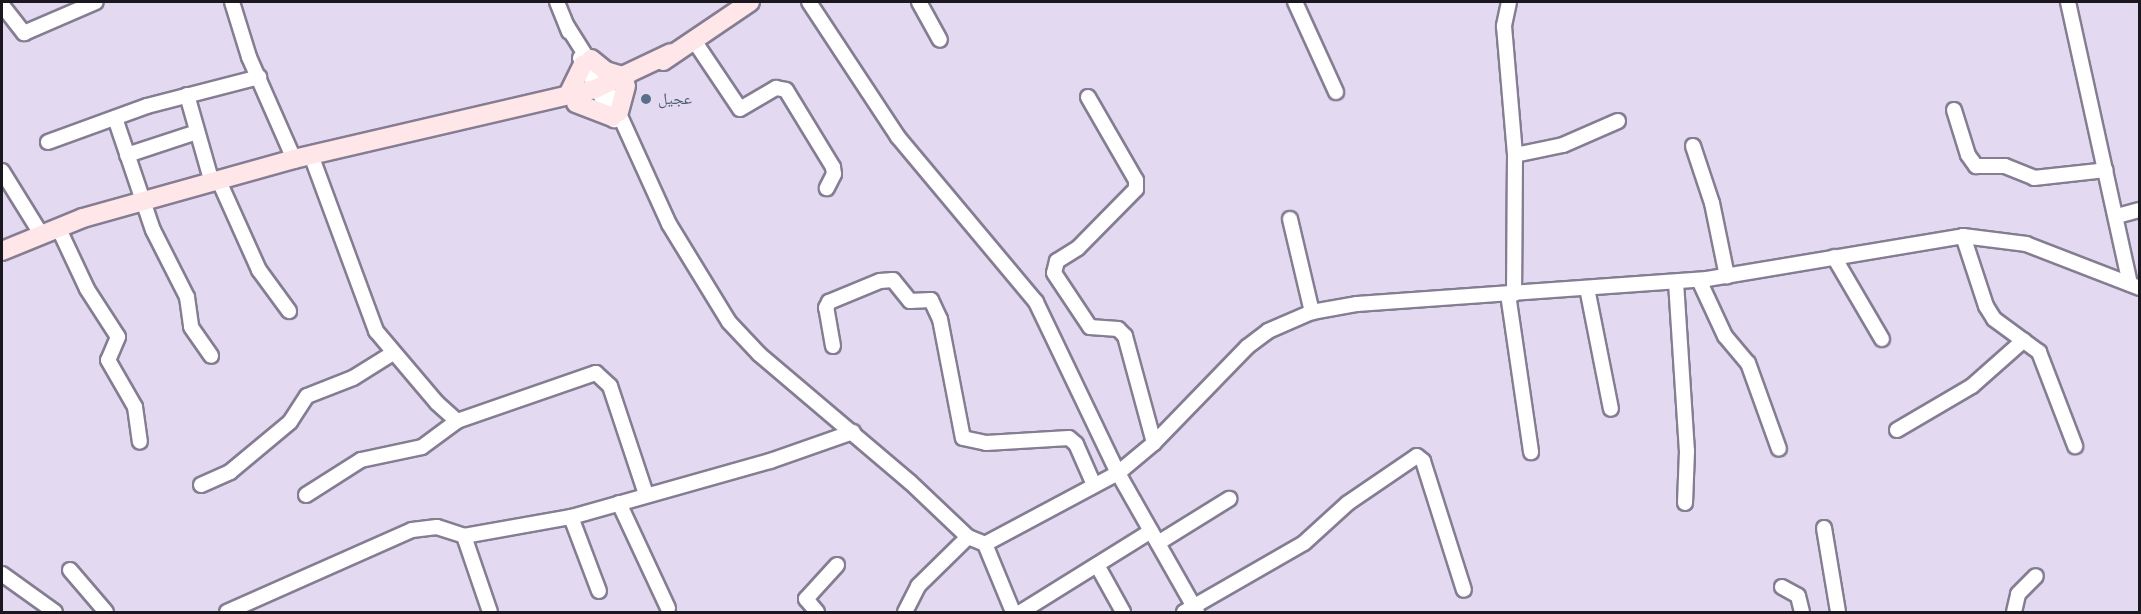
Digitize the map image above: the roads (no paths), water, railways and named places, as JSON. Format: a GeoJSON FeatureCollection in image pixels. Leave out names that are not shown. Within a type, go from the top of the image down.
{"type":"FeatureCollection","features":[{"type":"Feature","properties":{"kind":"main road"},"geometry":{"type":"LineString","coordinates":[[2,250],[49,231],[303,157],[502,114],[520,115],[610,88],[671,53],[750,2]]}},
{"type":"Feature","properties":{"kind":"main road"},"geometry":{"type":"LineString","coordinates":[[572,99],[587,62],[606,71],[616,115]]}},
{"type":"Feature","properties":{"kind":"main road"},"geometry":{"type":"LineString","coordinates":[[572,99],[616,115]]}},
{"type":"Feature","properties":{"kind":"street"},"geometry":{"type":"LineString","coordinates":[[2,5],[24,33],[96,2]]}},
{"type":"Feature","properties":{"kind":"street"},"geometry":{"type":"LineString","coordinates":[[232,2],[259,77],[303,157],[376,330],[393,353],[457,421]]}},
{"type":"Feature","properties":{"kind":"street"},"geometry":{"type":"LineString","coordinates":[[557,2],[587,62],[610,88],[616,115],[669,224],[729,322],[768,362],[853,432],[968,537],[985,544],[1012,612]]}},
{"type":"Feature","properties":{"kind":"street"},"geometry":{"type":"LineString","coordinates":[[808,2],[898,137],[1036,302],[1118,473],[1155,537],[1192,611],[1304,543],[1348,503],[1417,456],[1423,461],[1464,590]]}},
{"type":"Feature","properties":{"kind":"street"},"geometry":{"type":"LineString","coordinates":[[919,2],[940,40]]}},
{"type":"Feature","properties":{"kind":"street"},"geometry":{"type":"LineString","coordinates":[[1296,2],[1336,93]]}},
{"type":"Feature","properties":{"kind":"street"},"geometry":{"type":"LineString","coordinates":[[1509,2],[1504,26],[1515,155],[1511,294],[1531,452]]}},
{"type":"Feature","properties":{"kind":"street"},"geometry":{"type":"LineString","coordinates":[[2068,2],[2135,286]]}},
{"type":"Feature","properties":{"kind":"street"},"geometry":{"type":"LineString","coordinates":[[693,39],[740,110],[776,88],[786,90],[833,167],[834,174],[827,188]]}},
{"type":"Feature","properties":{"kind":"street"},"geometry":{"type":"LineString","coordinates":[[48,142],[187,95],[259,77]]}},
{"type":"Feature","properties":{"kind":"street"},"geometry":{"type":"LineString","coordinates":[[187,95],[197,132],[215,182],[259,270],[289,311]]}},
{"type":"Feature","properties":{"kind":"street"},"geometry":{"type":"LineString","coordinates":[[1088,97],[1136,180],[1136,189],[1053,268],[1090,327],[1118,329],[1125,336],[1154,443]]}},
{"type":"Feature","properties":{"kind":"street"},"geometry":{"type":"LineString","coordinates":[[1954,110],[1968,155],[1976,166],[2005,166],[2034,178],[2106,170]]}},
{"type":"Feature","properties":{"kind":"street"},"geometry":{"type":"LineString","coordinates":[[116,118],[143,202],[187,297],[191,327],[210,356]]}},
{"type":"Feature","properties":{"kind":"street"},"geometry":{"type":"LineString","coordinates":[[1515,155],[1563,144],[1618,122]]}},
{"type":"Feature","properties":{"kind":"street"},"geometry":{"type":"LineString","coordinates":[[127,155],[197,132]]}},
{"type":"Feature","properties":{"kind":"street"},"geometry":{"type":"LineString","coordinates":[[1693,146],[1712,203],[1727,276]]}},
{"type":"Feature","properties":{"kind":"street"},"geometry":{"type":"LineString","coordinates":[[2,171],[49,231],[118,338],[108,360],[135,407],[140,442]]}},
{"type":"Feature","properties":{"kind":"street"},"geometry":{"type":"LineString","coordinates":[[2117,216],[2139,210]]}},
{"type":"Feature","properties":{"kind":"street"},"geometry":{"type":"LineString","coordinates":[[1290,219],[1312,312]]}},
{"type":"Feature","properties":{"kind":"street"},"geometry":{"type":"LineString","coordinates":[[985,544],[1118,473],[1154,443],[1247,346],[1268,331],[1312,312],[1357,304],[1699,280],[1963,236],[2026,244],[2135,286]]}},
{"type":"Feature","properties":{"kind":"street"},"geometry":{"type":"LineString","coordinates":[[1963,236],[1986,306],[1994,319],[2039,352],[2075,446]]}},
{"type":"Feature","properties":{"kind":"street"},"geometry":{"type":"LineString","coordinates":[[1834,257],[1882,339]]}},
{"type":"Feature","properties":{"kind":"street"},"geometry":{"type":"LineString","coordinates":[[832,346],[826,308],[829,302],[880,281],[893,280],[910,301],[931,300],[940,319],[963,438],[986,443],[1069,438],[1076,444],[1094,485]]}},
{"type":"Feature","properties":{"kind":"street"},"geometry":{"type":"LineString","coordinates":[[1699,280],[1725,336],[1748,363],[1779,449]]}},
{"type":"Feature","properties":{"kind":"street"},"geometry":{"type":"LineString","coordinates":[[1676,282],[1687,458],[1685,503]]}},
{"type":"Feature","properties":{"kind":"street"},"geometry":{"type":"LineString","coordinates":[[1587,288],[1611,409]]}},
{"type":"Feature","properties":{"kind":"street"},"geometry":{"type":"LineString","coordinates":[[1897,430],[1972,386],[2024,340]]}},
{"type":"Feature","properties":{"kind":"street"},"geometry":{"type":"LineString","coordinates":[[201,485],[230,472],[290,422],[307,396],[353,378],[393,353]]}},
{"type":"Feature","properties":{"kind":"street"},"geometry":{"type":"LineString","coordinates":[[306,495],[361,460],[422,447],[457,421],[597,373],[610,386],[646,494]]}},
{"type":"Feature","properties":{"kind":"street"},"geometry":{"type":"LineString","coordinates":[[227,612],[412,530],[437,527],[464,536],[570,517],[770,460],[853,432]]}},
{"type":"Feature","properties":{"kind":"street"},"geometry":{"type":"LineString","coordinates":[[1021,612],[1097,565],[1229,499]]}},
{"type":"Feature","properties":{"kind":"street"},"geometry":{"type":"LineString","coordinates":[[619,503],[668,608]]}},
{"type":"Feature","properties":{"kind":"street"},"geometry":{"type":"LineString","coordinates":[[570,517],[599,591]]}},
{"type":"Feature","properties":{"kind":"street"},"geometry":{"type":"LineString","coordinates":[[1824,528],[1838,612]]}},
{"type":"Feature","properties":{"kind":"street"},"geometry":{"type":"LineString","coordinates":[[464,536],[490,612]]}},
{"type":"Feature","properties":{"kind":"street"},"geometry":{"type":"LineString","coordinates":[[905,612],[918,586],[968,537]]}},
{"type":"Feature","properties":{"kind":"street"},"geometry":{"type":"LineString","coordinates":[[818,612],[806,599],[837,564]]}},
{"type":"Feature","properties":{"kind":"street"},"geometry":{"type":"LineString","coordinates":[[1097,565],[1123,612]]}},
{"type":"Feature","properties":{"kind":"street"},"geometry":{"type":"LineString","coordinates":[[70,570],[106,612]]}},
{"type":"Feature","properties":{"kind":"street"},"geometry":{"type":"LineString","coordinates":[[2,574],[55,612]]}},
{"type":"Feature","properties":{"kind":"street"},"geometry":{"type":"LineString","coordinates":[[2014,612],[2018,594],[2036,576]]}},
{"type":"Feature","properties":{"kind":"street"},"geometry":{"type":"LineString","coordinates":[[1782,587],[1798,596],[1802,612]]}},
{"type":"Feature","properties":{"kind":"place","name":"عجيل"},"geometry":{"type":"Point","coordinates":[646,99]}}]}
